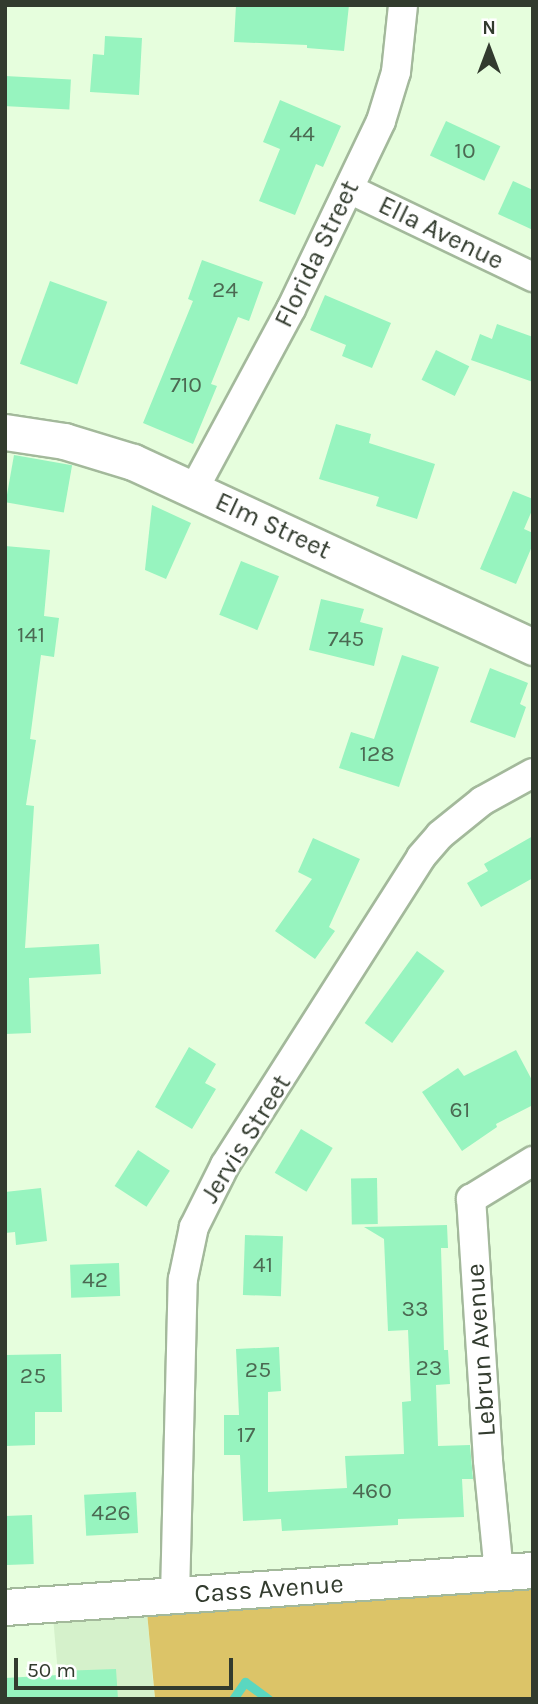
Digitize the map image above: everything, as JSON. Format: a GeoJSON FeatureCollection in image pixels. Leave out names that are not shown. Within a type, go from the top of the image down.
{"type":"FeatureCollection","features":[{"type":"Feature","properties":{"kind":"street","name":"Florida Street"},"geometry":{"type":"LineString","coordinates":[[194,489],[291,309],[381,121],[396,72],[403,5]]}},
{"type":"Feature","properties":{"kind":"street","name":"Ella Avenue"},"geometry":{"type":"LineString","coordinates":[[349,189],[533,278]]}},
{"type":"Feature","properties":{"kind":"street","name":"Elm Street"},"geometry":{"type":"LineString","coordinates":[[5,432],[103,450],[194,489],[533,647]]}},
{"type":"Feature","properties":{"kind":"street","name":"Jervis Street"},"geometry":{"type":"LineString","coordinates":[[175,1596],[183,1279],[194,1227],[225,1165],[236,1152],[421,857],[440,835],[482,801],[533,773]]}},
{"type":"Feature","properties":{"kind":"street","name":"Lebrun Avenue"},"geometry":{"type":"LineString","coordinates":[[499,1573],[488,1460],[471,1199],[533,1161]]}},
{"type":"Feature","properties":{"kind":"street","name":"Cass Avenue"},"geometry":{"type":"LineString","coordinates":[[5,1607],[533,1570]]}},
{"type":"Feature","properties":{"kind":"shaded area"},"geometry":{"type":"Polygon","coordinates":[[[533,1567],[533,1699],[155,1699],[146,1601],[533,1567]]]}},
{"type":"Feature","properties":{"kind":"shaded area"},"geometry":{"type":"Polygon","coordinates":[[[146,1601],[155,1699],[60,1699],[52,1609],[146,1601]]]}},
{"type":"Feature","properties":{"kind":"building"},"geometry":{"type":"Polygon","coordinates":[[[236,5],[349,5],[344,51],[307,48],[307,45],[234,42],[236,5]]]}},
{"type":"Feature","properties":{"kind":"building"},"geometry":{"type":"Polygon","coordinates":[[[105,36],[142,38],[139,95],[90,92],[93,54],[104,55],[105,36]]]}},
{"type":"Feature","properties":{"kind":"building"},"geometry":{"type":"Polygon","coordinates":[[[5,76],[71,79],[69,109],[5,106],[5,76]]]}},
{"type":"Feature","properties":{"kind":"building"},"geometry":{"type":"Polygon","coordinates":[[[280,100],[341,126],[323,167],[316,164],[295,215],[259,201],[280,149],[263,142],[280,100]]]}},
{"type":"Feature","properties":{"kind":"building"},"geometry":{"type":"Polygon","coordinates":[[[446,121],[500,146],[484,181],[430,155],[446,121]]]}},
{"type":"Feature","properties":{"kind":"building"},"geometry":{"type":"Polygon","coordinates":[[[513,181],[533,190],[533,230],[498,214],[513,181]]]}},
{"type":"Feature","properties":{"kind":"building"},"geometry":{"type":"Polygon","coordinates":[[[202,260],[263,282],[249,321],[238,317],[211,384],[217,386],[193,444],[143,423],[193,301],[188,299],[202,260]]]}},
{"type":"Feature","properties":{"kind":"building"},"geometry":{"type":"Polygon","coordinates":[[[50,281],[107,302],[77,385],[20,364],[50,281]]]}},
{"type":"Feature","properties":{"kind":"building"},"geometry":{"type":"Polygon","coordinates":[[[325,295],[391,323],[372,368],[342,356],[346,345],[310,330],[325,295]]]}},
{"type":"Feature","properties":{"kind":"building"},"geometry":{"type":"Polygon","coordinates":[[[497,324],[533,337],[533,382],[471,360],[480,334],[492,339],[497,324]]]}},
{"type":"Feature","properties":{"kind":"building"},"geometry":{"type":"Polygon","coordinates":[[[436,350],[469,366],[455,396],[422,380],[436,350]]]}},
{"type":"Feature","properties":{"kind":"building"},"geometry":{"type":"Polygon","coordinates":[[[336,424],[371,434],[369,443],[435,464],[417,519],[376,506],[379,497],[319,479],[336,424]]]}},
{"type":"Feature","properties":{"kind":"building"},"geometry":{"type":"Polygon","coordinates":[[[14,455],[72,465],[64,513],[6,502],[14,455]]]}},
{"type":"Feature","properties":{"kind":"building"},"geometry":{"type":"Polygon","coordinates":[[[513,491],[533,499],[533,508],[524,529],[533,533],[533,544],[516,584],[480,569],[513,491]]]}},
{"type":"Feature","properties":{"kind":"building"},"geometry":{"type":"Polygon","coordinates":[[[152,505],[191,523],[166,579],[145,570],[152,505]]]}},
{"type":"Feature","properties":{"kind":"building"},"geometry":{"type":"Polygon","coordinates":[[[5,546],[50,550],[44,616],[59,618],[54,657],[41,655],[30,739],[36,740],[26,805],[34,806],[25,948],[99,944],[101,974],[29,978],[31,1033],[5,1034],[5,546]]]}},
{"type":"Feature","properties":{"kind":"building"},"geometry":{"type":"Polygon","coordinates":[[[241,561],[279,576],[257,630],[219,615],[241,561]]]}},
{"type":"Feature","properties":{"kind":"building"},"geometry":{"type":"Polygon","coordinates":[[[321,599],[364,609],[360,622],[383,628],[374,666],[309,650],[321,599]]]}},
{"type":"Feature","properties":{"kind":"building"},"geometry":{"type":"Polygon","coordinates":[[[402,655],[439,667],[399,787],[339,768],[351,732],[374,739],[402,655]]]}},
{"type":"Feature","properties":{"kind":"building"},"geometry":{"type":"Polygon","coordinates":[[[490,668],[528,683],[520,704],[526,707],[515,738],[470,722],[490,668]]]}},
{"type":"Feature","properties":{"kind":"building"},"geometry":{"type":"Polygon","coordinates":[[[533,836],[533,878],[481,907],[467,883],[488,871],[484,864],[533,836]]]}},
{"type":"Feature","properties":{"kind":"building"},"geometry":{"type":"Polygon","coordinates":[[[313,838],[360,859],[329,927],[335,931],[315,959],[275,931],[312,879],[298,872],[313,838]]]}},
{"type":"Feature","properties":{"kind":"building"},"geometry":{"type":"Polygon","coordinates":[[[417,951],[445,971],[392,1043],[365,1023],[417,951]]]}},
{"type":"Feature","properties":{"kind":"building"},"geometry":{"type":"Polygon","coordinates":[[[189,1047],[216,1064],[205,1083],[216,1089],[192,1129],[155,1107],[189,1047]]]}},
{"type":"Feature","properties":{"kind":"building"},"geometry":{"type":"Polygon","coordinates":[[[516,1050],[533,1082],[533,1105],[496,1124],[497,1127],[462,1151],[422,1092],[458,1068],[464,1076],[516,1050]]]}},
{"type":"Feature","properties":{"kind":"building"},"geometry":{"type":"Polygon","coordinates":[[[301,1129],[333,1148],[306,1192],[275,1173],[301,1129]]]}},
{"type":"Feature","properties":{"kind":"building"},"geometry":{"type":"Polygon","coordinates":[[[138,1150],[170,1171],[146,1207],[115,1186],[138,1150]]]}},
{"type":"Feature","properties":{"kind":"building"},"geometry":{"type":"Polygon","coordinates":[[[351,1178],[377,1178],[378,1224],[352,1224],[351,1178]]]}},
{"type":"Feature","properties":{"kind":"building"},"geometry":{"type":"Polygon","coordinates":[[[41,1188],[47,1241],[16,1245],[15,1232],[5,1233],[5,1192],[41,1188]]]}},
{"type":"Feature","properties":{"kind":"building"},"geometry":{"type":"Polygon","coordinates":[[[447,1225],[448,1248],[441,1248],[444,1350],[448,1350],[450,1384],[436,1385],[438,1446],[470,1445],[473,1479],[462,1479],[464,1517],[398,1519],[398,1525],[282,1531],[281,1519],[243,1521],[240,1455],[224,1455],[224,1415],[239,1415],[236,1349],[279,1347],[281,1391],[268,1392],[268,1492],[347,1488],[345,1456],[404,1454],[402,1402],[411,1401],[408,1330],[388,1331],[384,1239],[364,1227],[447,1225]]]}},
{"type":"Feature","properties":{"kind":"building"},"geometry":{"type":"Polygon","coordinates":[[[245,1235],[283,1236],[281,1296],[243,1295],[245,1235]]]}},
{"type":"Feature","properties":{"kind":"building"},"geometry":{"type":"Polygon","coordinates":[[[119,1263],[120,1296],[71,1298],[70,1265],[119,1263]]]}},
{"type":"Feature","properties":{"kind":"building"},"geometry":{"type":"Polygon","coordinates":[[[61,1354],[62,1412],[35,1412],[35,1445],[5,1446],[5,1355],[61,1354]]]}},
{"type":"Feature","properties":{"kind":"building"},"geometry":{"type":"Polygon","coordinates":[[[136,1492],[138,1533],[86,1536],[84,1495],[136,1492]]]}},
{"type":"Feature","properties":{"kind":"building"},"geometry":{"type":"Polygon","coordinates":[[[32,1515],[34,1564],[7,1565],[5,1516],[32,1515]]]}},
{"type":"Feature","properties":{"kind":"building"},"geometry":{"type":"Polygon","coordinates":[[[116,1669],[118,1699],[5,1699],[5,1678],[59,1675],[59,1671],[116,1669]]]}},
{"type":"Feature","properties":{"kind":"waterway"},"geometry":{"type":"LineString","coordinates":[[233,1699],[245,1682],[268,1699]]}}]}
